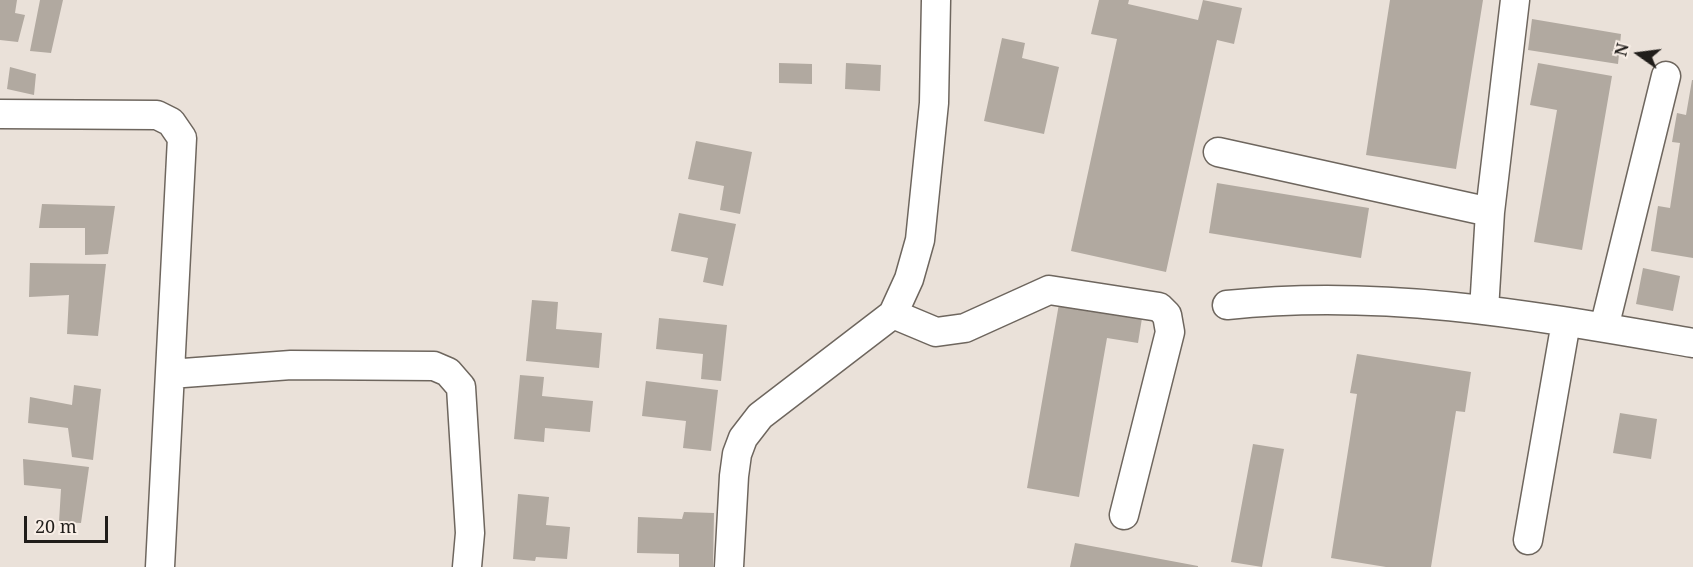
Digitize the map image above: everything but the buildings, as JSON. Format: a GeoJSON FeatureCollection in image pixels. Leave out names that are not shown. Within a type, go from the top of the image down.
{"type":"FeatureCollection","features":[{"type":"Feature","properties":{"kind":"street"},"geometry":{"type":"LineString","coordinates":[[729,567],[734,476],[737,454],[743,438],[760,416],[892,314],[909,279],[920,240],[934,103],[936,0]]}},
{"type":"Feature","properties":{"kind":"street"},"geometry":{"type":"LineString","coordinates":[[1484,310],[1490,212],[1515,0]]}},
{"type":"Feature","properties":{"kind":"street"},"geometry":{"type":"LineString","coordinates":[[1604,328],[1666,76]]}},
{"type":"Feature","properties":{"kind":"street"},"geometry":{"type":"LineString","coordinates":[[0,114],[157,115],[171,122],[182,138],[160,567]]}},
{"type":"Feature","properties":{"kind":"street"},"geometry":{"type":"LineString","coordinates":[[1218,152],[1490,212]]}},
{"type":"Feature","properties":{"kind":"street"},"geometry":{"type":"LineString","coordinates":[[892,314],[936,332],[965,328],[1049,290],[1159,307],[1167,315],[1170,332],[1124,515]]}},
{"type":"Feature","properties":{"kind":"street"},"geometry":{"type":"LineString","coordinates":[[1227,305],[1289,298],[1349,298],[1418,302],[1566,322],[1693,343]]}},
{"type":"Feature","properties":{"kind":"street"},"geometry":{"type":"LineString","coordinates":[[1528,540],[1566,322]]}},
{"type":"Feature","properties":{"kind":"street"},"geometry":{"type":"LineString","coordinates":[[170,374],[291,365],[434,366],[448,372],[461,387],[470,533],[468,567]]}}]}
